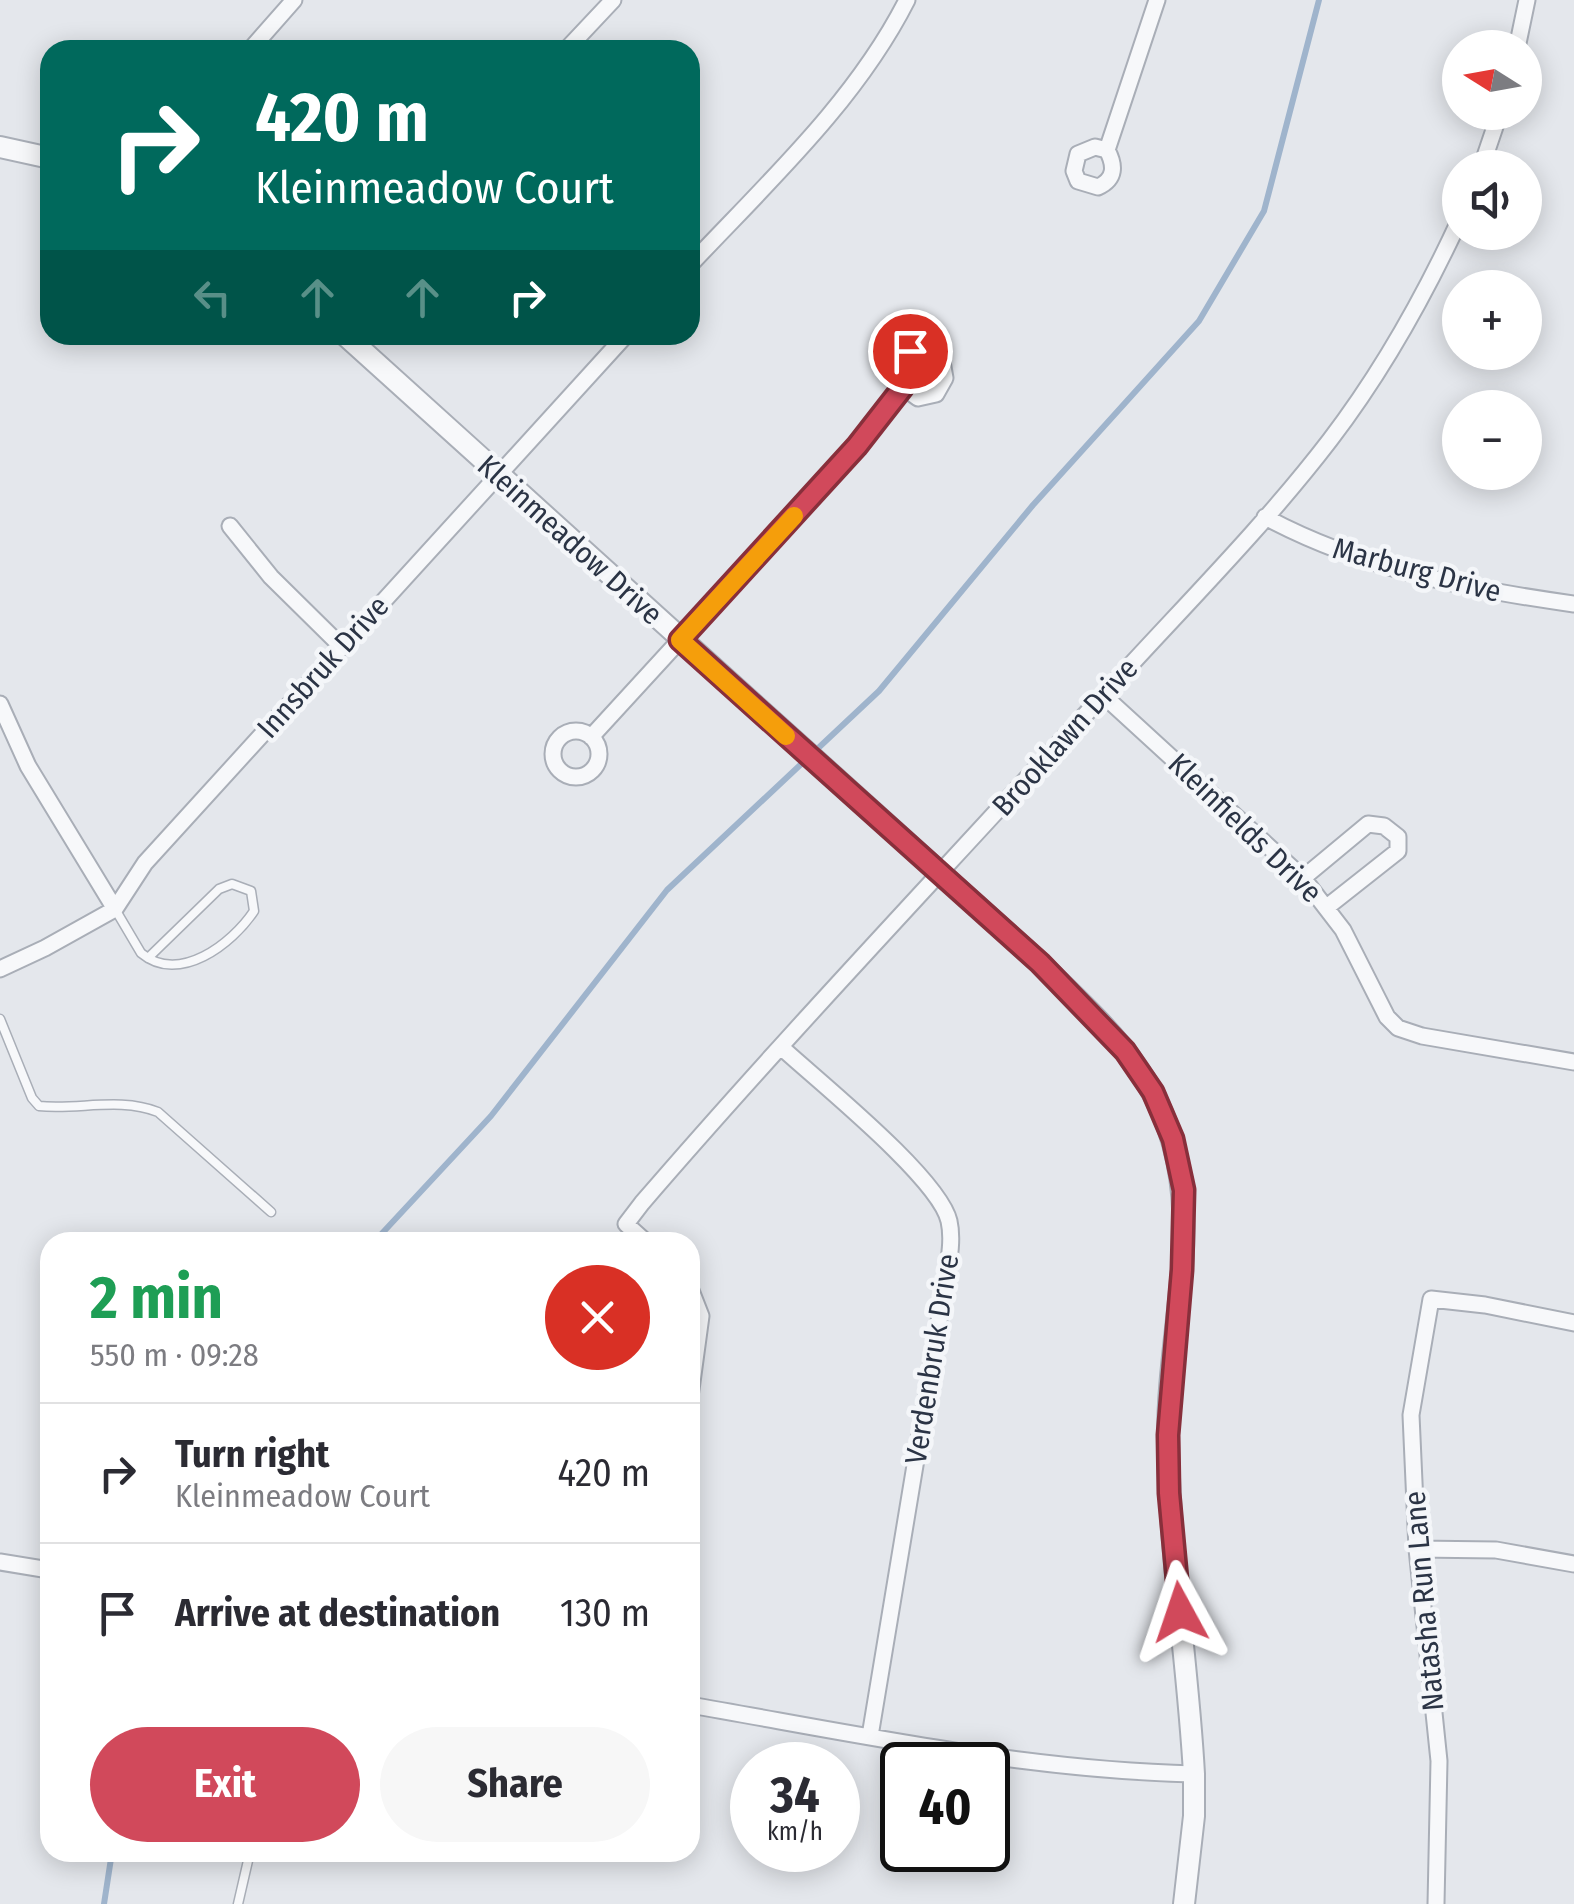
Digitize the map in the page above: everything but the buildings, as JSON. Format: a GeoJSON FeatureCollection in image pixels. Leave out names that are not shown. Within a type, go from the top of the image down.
{"type":"FeatureCollection","features":[{"type":"Feature","properties":{"kind":"street"},"geometry":{"type":"LineString","coordinates":[[575,40],[613,0]]}},
{"type":"Feature","properties":{"kind":"street"},"geometry":{"type":"LineString","coordinates":[[700,255],[866,69],[908,0]]}},
{"type":"Feature","properties":{"kind":"street"},"geometry":{"type":"LineString","coordinates":[[1106,150],[1157,0]]}},
{"type":"Feature","properties":{"kind":"street"},"geometry":{"type":"LineString","coordinates":[[1521,30],[1527,0]]}},
{"type":"Feature","properties":{"kind":"street"},"geometry":{"type":"LineString","coordinates":[[257,40],[284,3]]}},
{"type":"Feature","properties":{"kind":"street"},"geometry":{"type":"LineString","coordinates":[[0,147],[40,156]]}},
{"type":"Feature","properties":{"kind":"street","name":"Brooklawn Drive"},"geometry":{"type":"LineString","coordinates":[[635,1232],[626,1224],[666,1174],[1265,517],[1357,402],[1399,338],[1444,250]]}},
{"type":"Feature","properties":{"kind":"street","name":"Kleinmeadow Drive"},"geometry":{"type":"LineString","coordinates":[[356,345],[1040,963],[1125,1051],[1153,1092],[1173,1139],[1184,1190],[1171,1379],[1169,1493],[1194,1774],[1194,1816],[1184,1904]]}},
{"type":"Feature","properties":{"kind":"street","name":"Innsbruk Drive"},"geometry":{"type":"LineString","coordinates":[[0,969],[114,909],[145,863],[617,345]]}},
{"type":"Feature","properties":{"kind":"street"},"geometry":{"type":"LineString","coordinates":[[592,738],[857,446],[903,387]]}},
{"type":"Feature","properties":{"kind":"street","name":"Marburg Drive"},"geometry":{"type":"LineString","coordinates":[[1265,517],[1328,548],[1380,566],[1471,588],[1574,604]]}},
{"type":"Feature","properties":{"kind":"street"},"geometry":{"type":"LineString","coordinates":[[230,526],[271,577],[342,647]]}},
{"type":"Feature","properties":{"kind":"street","name":"Kleinfields Drive"},"geometry":{"type":"LineString","coordinates":[[1103,694],[1304,878],[1327,906],[1358,956],[1387,1016],[1398,1028],[1422,1036],[1574,1062]]}},
{"type":"Feature","properties":{"kind":"street"},"geometry":{"type":"LineString","coordinates":[[0,704],[28,766],[114,909]]}},
{"type":"Feature","properties":{"kind":"street"},"geometry":{"type":"LineString","coordinates":[[1304,878],[1368,824],[1384,826],[1398,837],[1398,850],[1327,906]]}},
{"type":"Feature","properties":{"kind":"street","name":"Verdenbruk Drive"},"geometry":{"type":"LineString","coordinates":[[782,1047],[918,1172],[942,1202],[948,1219],[944,1291],[870,1736]]}},
{"type":"Feature","properties":{"kind":"street","name":"Natasha Run Lane"},"geometry":{"type":"LineString","coordinates":[[1436,1904],[1439,1760],[1416,1550],[1411,1416],[1431,1299],[1574,1323]]}},
{"type":"Feature","properties":{"kind":"street"},"geometry":{"type":"LineString","coordinates":[[1416,1550],[1496,1550],[1574,1564]]}},
{"type":"Feature","properties":{"kind":"street"},"geometry":{"type":"LineString","coordinates":[[0,1562],[40,1568]]}},
{"type":"Feature","properties":{"kind":"street"},"geometry":{"type":"LineString","coordinates":[[700,1707],[1041,1764],[1127,1773],[1194,1774]]}},
{"type":"Feature","properties":{"kind":"lane"},"geometry":{"type":"LineString","coordinates":[[114,909],[148,958],[161,964],[176,964],[224,946],[244,928],[254,912],[251,892],[232,884],[219,888],[148,958]]}},
{"type":"Feature","properties":{"kind":"lane"},"geometry":{"type":"LineString","coordinates":[[0,1019],[26,1086],[39,1106],[113,1104],[143,1106],[158,1112],[271,1212]]}},
{"type":"Feature","properties":{"kind":"lane"},"geometry":{"type":"LineString","coordinates":[[238,1904],[246,1862]]}},
{"type":"Feature","properties":{"kind":"waterway"},"geometry":{"type":"LineString","coordinates":[[383,1232],[491,1116],[667,890],[879,691],[1033,505],[1199,321],[1264,211],[1319,0]]}},
{"type":"Feature","properties":{"kind":"waterway"},"geometry":{"type":"LineString","coordinates":[[104,1904],[110,1862]]}},
{"type":"Feature","properties":{"kind":"slow traffic"},"geometry":{"type":"LineString","coordinates":[[786,736],[680,640],[794,516]]}},
{"type":"Feature","properties":{"kind":"route"},"geometry":{"type":"LineString","coordinates":[[910,351],[903,364],[903,387],[857,446],[680,640],[1040,963],[1125,1051],[1153,1092],[1173,1139],[1184,1190],[1182,1270],[1168,1435],[1180,1612]]}}]}
